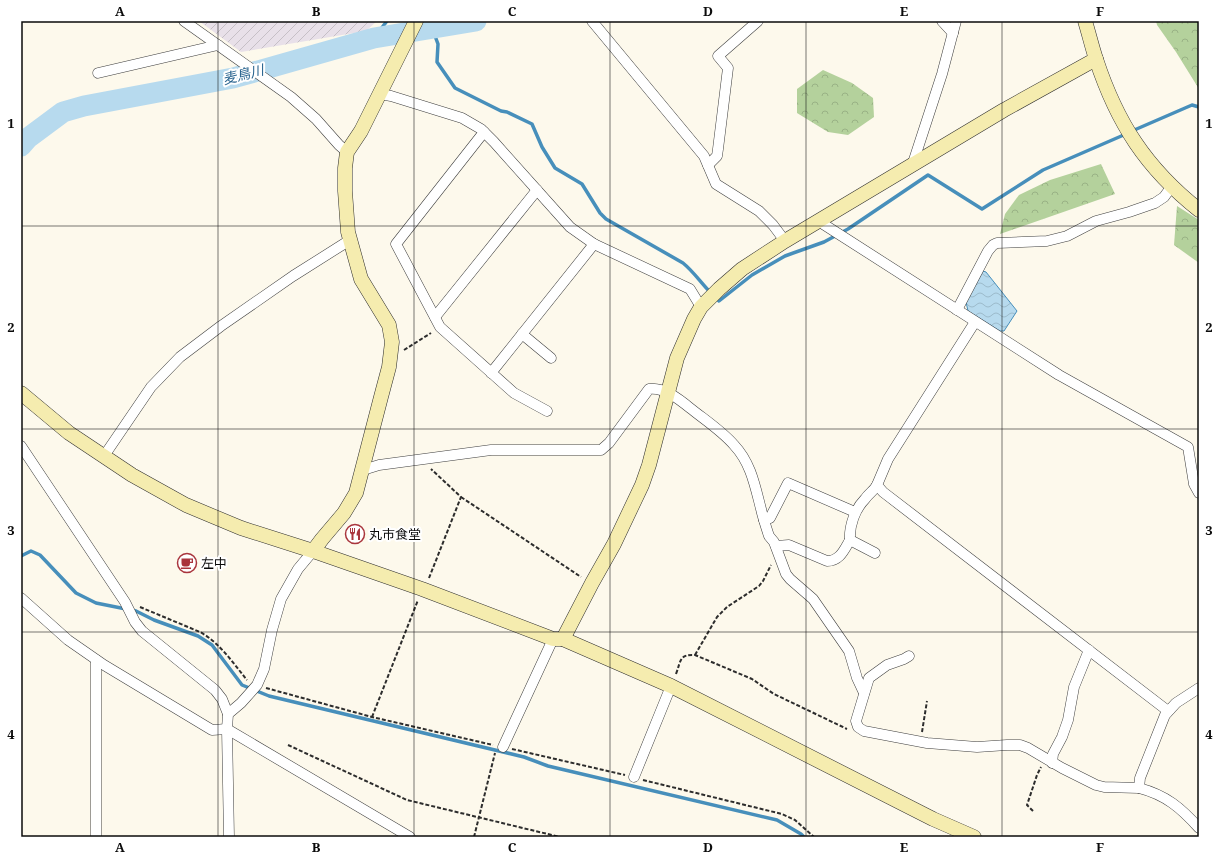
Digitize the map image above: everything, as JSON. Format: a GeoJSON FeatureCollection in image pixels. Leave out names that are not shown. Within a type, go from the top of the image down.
{"type":"FeatureCollection","features":[{"type":"Feature","properties":{"kind":"street"},"geometry":{"type":"LineString","coordinates":[[184,21],[291,97],[316,119],[347,152]]}},
{"type":"Feature","properties":{"kind":"street"},"geometry":{"type":"LineString","coordinates":[[228,714],[248,696],[256,686],[264,669],[272,630],[281,599],[298,569],[344,513],[356,493],[363,470],[383,390],[392,342],[389,325],[361,279],[350,240],[345,191],[345,168],[347,152],[361,131],[416,21]]}},
{"type":"Feature","properties":{"kind":"street"},"geometry":{"type":"LineString","coordinates":[[592,21],[704,156],[716,184],[759,211],[773,225],[785,241]]}},
{"type":"Feature","properties":{"kind":"street"},"geometry":{"type":"LineString","coordinates":[[708,165],[717,156],[728,68],[718,56],[758,21]]}},
{"type":"Feature","properties":{"kind":"street"},"geometry":{"type":"LineString","coordinates":[[942,21],[953,33]]}},
{"type":"Feature","properties":{"kind":"street"},"geometry":{"type":"LineString","coordinates":[[912,166],[942,74],[956,21]]}},
{"type":"Feature","properties":{"kind":"street"},"geometry":{"type":"LineString","coordinates":[[1086,21],[1096,59],[1115,106],[1125,126],[1148,160],[1172,186],[1199,210]]}},
{"type":"Feature","properties":{"kind":"street"},"geometry":{"type":"LineString","coordinates":[[98,73],[218,45]]}},
{"type":"Feature","properties":{"kind":"street"},"geometry":{"type":"LineString","coordinates":[[500,746],[558,639],[614,544],[642,485],[649,465],[677,358],[694,319],[701,308],[719,289],[742,269],[785,241],[820,222],[1004,110],[1096,59]]}},
{"type":"Feature","properties":{"kind":"street"},"geometry":{"type":"LineString","coordinates":[[380,94],[462,118],[484,132],[570,227],[594,244],[690,289],[701,308]]}},
{"type":"Feature","properties":{"kind":"street"},"geometry":{"type":"LineString","coordinates":[[484,132],[396,244],[440,327],[514,393],[548,411]]}},
{"type":"Feature","properties":{"kind":"street"},"geometry":{"type":"LineString","coordinates":[[957,310],[988,251],[993,245],[1002,242],[1047,241],[1067,236],[1096,221],[1155,203],[1164,197],[1172,186]]}},
{"type":"Feature","properties":{"kind":"street"},"geometry":{"type":"LineString","coordinates":[[434,317],[537,190]]}},
{"type":"Feature","properties":{"kind":"street"},"geometry":{"type":"LineString","coordinates":[[820,222],[1059,375],[1188,448],[1194,484],[1199,493]]}},
{"type":"Feature","properties":{"kind":"street"},"geometry":{"type":"LineString","coordinates":[[104,456],[151,387],[180,357],[221,326],[293,276],[350,240]]}},
{"type":"Feature","properties":{"kind":"street"},"geometry":{"type":"LineString","coordinates":[[491,373],[594,244]]}},
{"type":"Feature","properties":{"kind":"street"},"geometry":{"type":"LineString","coordinates":[[778,551],[789,545],[827,561],[833,561],[838,558],[850,540],[855,512],[864,499],[874,491],[888,459],[975,322]]}},
{"type":"Feature","properties":{"kind":"street"},"geometry":{"type":"LineString","coordinates":[[522,334],[551,358]]}},
{"type":"Feature","properties":{"kind":"street"},"geometry":{"type":"LineString","coordinates":[[363,470],[379,465],[491,450],[600,450],[609,443],[649,389],[654,388],[667,392],[719,431],[734,445],[744,459],[751,472],[769,536],[774,542],[786,574],[813,599],[849,650],[857,678],[864,693]]}},
{"type":"Feature","properties":{"kind":"street"},"geometry":{"type":"LineString","coordinates":[[21,393],[69,433],[132,475],[186,505],[241,528],[313,551],[558,639],[671,686],[933,819],[974,837]]}},
{"type":"Feature","properties":{"kind":"street"},"geometry":{"type":"LineString","coordinates":[[21,446],[126,603],[142,631],[215,690],[222,698],[228,714],[229,837]]}},
{"type":"Feature","properties":{"kind":"street"},"geometry":{"type":"LineString","coordinates":[[764,520],[770,518],[788,483],[855,512]]}},
{"type":"Feature","properties":{"kind":"street"},"geometry":{"type":"LineString","coordinates":[[877,484],[883,492],[1168,711]]}},
{"type":"Feature","properties":{"kind":"street"},"geometry":{"type":"LineString","coordinates":[[850,540],[875,553]]}},
{"type":"Feature","properties":{"kind":"street"},"geometry":{"type":"LineString","coordinates":[[21,598],[68,640],[96,660],[212,730],[227,729],[410,837]]}},
{"type":"Feature","properties":{"kind":"street"},"geometry":{"type":"LineString","coordinates":[[1049,760],[1062,737],[1068,720],[1074,687],[1089,650]]}},
{"type":"Feature","properties":{"kind":"street"},"geometry":{"type":"LineString","coordinates":[[909,656],[887,665],[869,678],[856,721],[858,727],[862,730],[920,742],[965,746],[1007,744],[1020,745],[1104,787],[1139,788],[1151,791],[1178,806],[1199,828]]}},
{"type":"Feature","properties":{"kind":"street"},"geometry":{"type":"LineString","coordinates":[[96,660],[96,837]]}},
{"type":"Feature","properties":{"kind":"street"},"geometry":{"type":"LineString","coordinates":[[634,778],[671,686]]}},
{"type":"Feature","properties":{"kind":"street"},"geometry":{"type":"LineString","coordinates":[[1139,788],[1140,778],[1165,715],[1176,703],[1199,688]]}},
{"type":"Feature","properties":{"kind":"path"},"geometry":{"type":"LineString","coordinates":[[390,354],[402,352],[440,327]]}},
{"type":"Feature","properties":{"kind":"path"},"geometry":{"type":"LineString","coordinates":[[427,458],[428,467],[461,496],[592,583]]}},
{"type":"Feature","properties":{"kind":"path"},"geometry":{"type":"LineString","coordinates":[[372,717],[461,496]]}},
{"type":"Feature","properties":{"kind":"path"},"geometry":{"type":"LineString","coordinates":[[695,654],[717,617],[727,607],[756,589],[763,581],[778,551]]}},
{"type":"Feature","properties":{"kind":"path"},"geometry":{"type":"LineString","coordinates":[[126,603],[210,637],[217,643],[248,681],[256,686],[372,717],[500,746],[782,814],[795,820],[814,837]]}},
{"type":"Feature","properties":{"kind":"path"},"geometry":{"type":"LineString","coordinates":[[671,686],[682,657],[686,654],[695,654],[752,679],[774,694],[849,730],[862,730]]}},
{"type":"Feature","properties":{"kind":"path"},"geometry":{"type":"LineString","coordinates":[[920,742],[927,701]]}},
{"type":"Feature","properties":{"kind":"path"},"geometry":{"type":"LineString","coordinates":[[288,745],[407,800],[560,837]]}},
{"type":"Feature","properties":{"kind":"path"},"geometry":{"type":"LineString","coordinates":[[474,837],[478,818],[500,746]]}},
{"type":"Feature","properties":{"kind":"path"},"geometry":{"type":"LineString","coordinates":[[1033,811],[1028,805],[1037,775],[1049,760]]}},
{"type":"Feature","properties":{"kind":"shaded area"},"geometry":{"type":"Polygon","coordinates":[[[199,21],[377,21],[366,31],[241,52],[199,21]]]}},
{"type":"Feature","properties":{"kind":"green space"},"geometry":{"type":"Polygon","coordinates":[[[1156,21],[1199,21],[1199,89],[1157,25],[1156,21]]]}},
{"type":"Feature","properties":{"kind":"green space"},"geometry":{"type":"Polygon","coordinates":[[[823,70],[852,83],[873,98],[874,117],[848,135],[828,132],[797,113],[797,89],[823,70]]]}},
{"type":"Feature","properties":{"kind":"green space"},"geometry":{"type":"Polygon","coordinates":[[[1101,164],[1115,194],[1000,234],[1005,214],[1019,195],[1050,180],[1101,164]]]}},
{"type":"Feature","properties":{"kind":"green space"},"geometry":{"type":"Polygon","coordinates":[[[1177,206],[1199,220],[1199,263],[1174,245],[1177,206]]]}},
{"type":"Feature","properties":{"kind":"water"},"geometry":{"type":"Polygon","coordinates":[[[983,271],[986,272],[1017,311],[1004,331],[1000,331],[968,311],[966,302],[983,271]]]}},
{"type":"Feature","properties":{"kind":"waterway"},"geometry":{"type":"LineString","coordinates":[[374,38],[387,21]]}},
{"type":"Feature","properties":{"kind":"waterway","name":"麦鳥川"},"geometry":{"type":"LineString","coordinates":[[21,146],[28,138],[63,112],[84,106],[233,78],[374,38],[476,21]]}},
{"type":"Feature","properties":{"kind":"waterway"},"geometry":{"type":"LineString","coordinates":[[432,28],[438,44],[437,62],[455,88],[501,111],[507,112],[532,124],[542,147],[555,168],[582,184],[600,213],[606,219],[683,263],[711,293]]}},
{"type":"Feature","properties":{"kind":"waterway"},"geometry":{"type":"LineString","coordinates":[[1132,131],[1192,105],[1199,107]]}},
{"type":"Feature","properties":{"kind":"waterway"},"geometry":{"type":"LineString","coordinates":[[716,298],[719,301],[752,275],[785,256],[824,242],[848,229],[928,175],[982,209],[1043,170],[1126,134]]}},
{"type":"Feature","properties":{"kind":"waterway"},"geometry":{"type":"LineString","coordinates":[[21,556],[31,551],[40,555],[76,593],[96,603],[136,611],[154,620],[198,636],[212,645],[242,685],[269,696],[524,757],[548,766],[777,820],[804,837]]}},
{"type":"Feature","properties":{"kind":"place","name":"丸市食堂"},"geometry":{"type":"Point","coordinates":[355,534]}},
{"type":"Feature","properties":{"kind":"place","name":"左中"},"geometry":{"type":"Point","coordinates":[187,563]}}]}
